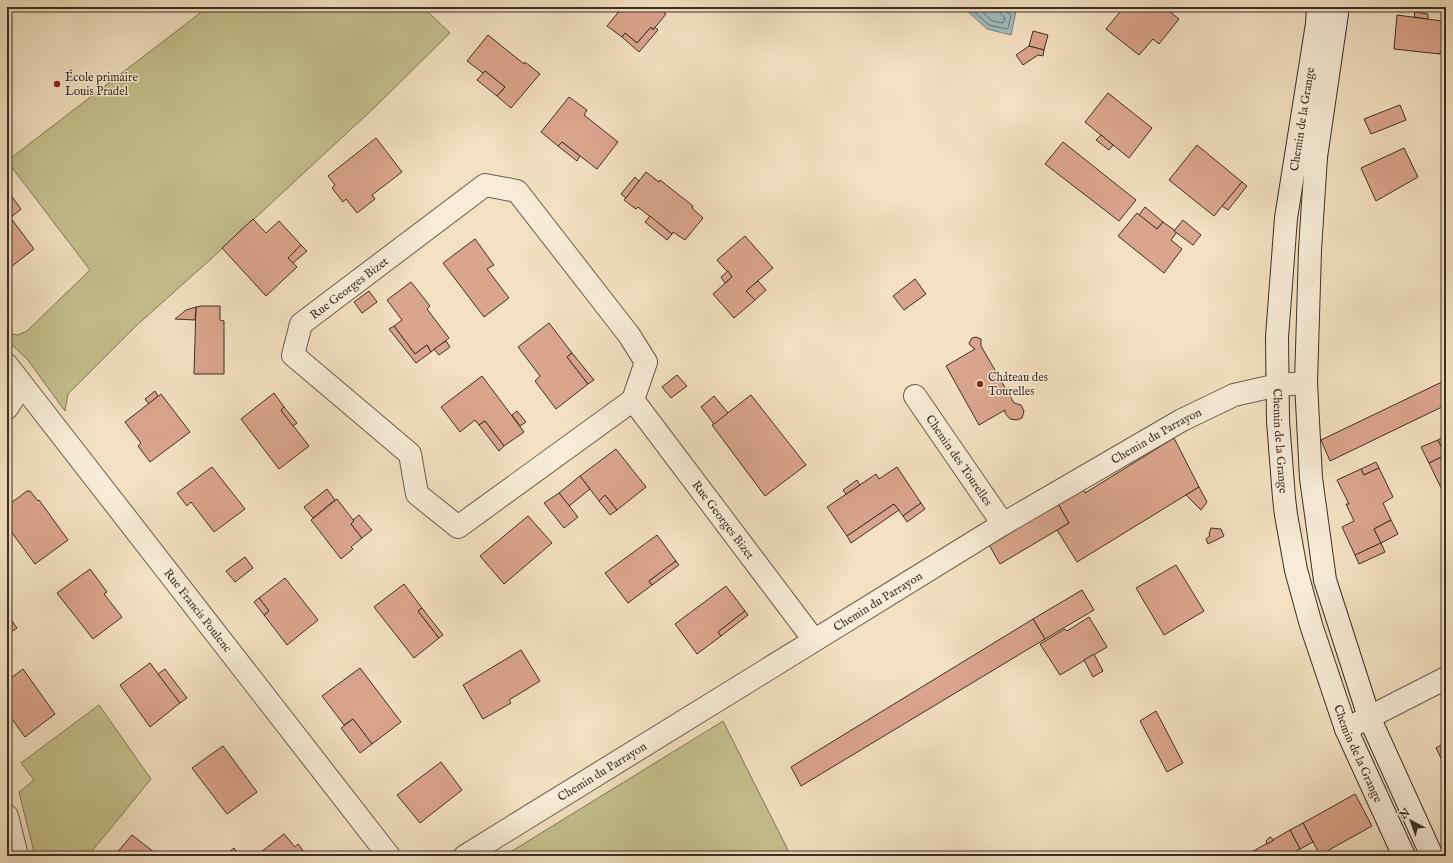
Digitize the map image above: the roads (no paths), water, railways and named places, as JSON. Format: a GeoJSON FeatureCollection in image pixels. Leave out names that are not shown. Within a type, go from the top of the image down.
{"type":"FeatureCollection","features":[{"type":"Feature","properties":{"kind":"street","name":"Chemin de la Grange"},"geometry":{"type":"LineString","coordinates":[[1318,7],[1317,24],[1286,218],[1277,338],[1278,421],[1284,498],[1296,570],[1311,625],[1346,729],[1404,856]]}},
{"type":"Feature","properties":{"kind":"street","name":"Chemin de la Grange"},"geometry":{"type":"LineString","coordinates":[[1338,7],[1316,157],[1310,250],[1306,383],[1311,478],[1325,580],[1369,717],[1432,856]]}},
{"type":"Feature","properties":{"kind":"street","name":"Rue Georges Bizet"},"geometry":{"type":"LineString","coordinates":[[485,186],[517,191],[629,335],[646,362],[633,400],[458,528],[417,494],[410,454],[293,354],[301,324],[485,186]]}},
{"type":"Feature","properties":{"kind":"street","name":"Rue Francis Poulenc"},"geometry":{"type":"LineString","coordinates":[[7,365],[389,856]]}},
{"type":"Feature","properties":{"kind":"street","name":"Chemin du Parrayon"},"geometry":{"type":"LineString","coordinates":[[465,856],[1003,524],[1182,420],[1234,395],[1278,385],[1306,383]]}},
{"type":"Feature","properties":{"kind":"street"},"geometry":{"type":"LineString","coordinates":[[7,408],[22,385]]}},
{"type":"Feature","properties":{"kind":"street","name":"Chemin des Tourelles"},"geometry":{"type":"LineString","coordinates":[[915,396],[1003,524]]}},
{"type":"Feature","properties":{"kind":"street","name":"Rue Georges Bizet"},"geometry":{"type":"LineString","coordinates":[[633,400],[814,640]]}},
{"type":"Feature","properties":{"kind":"street"},"geometry":{"type":"LineString","coordinates":[[1346,729],[1446,678]]}},
{"type":"Feature","properties":{"kind":"street"},"geometry":{"type":"LineString","coordinates":[[7,816],[17,856]]}},
{"type":"Feature","properties":{"kind":"water"},"geometry":{"type":"Polygon","coordinates":[[[1001,7],[1016,11],[1011,35],[987,29],[964,8],[1001,7]]]}},
{"type":"Feature","properties":{"kind":"place","name":"École primaire Louis Pradel"},"geometry":{"type":"Point","coordinates":[57,84]}},
{"type":"Feature","properties":{"kind":"place","name":"Château des Tourelles"},"geometry":{"type":"Point","coordinates":[980,384]}}]}
